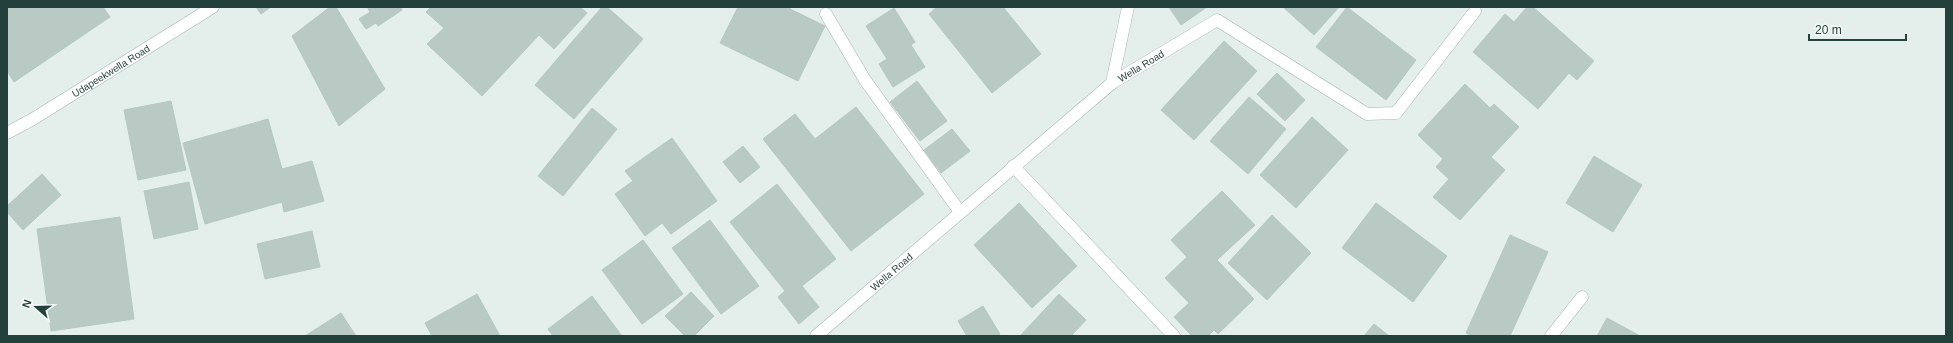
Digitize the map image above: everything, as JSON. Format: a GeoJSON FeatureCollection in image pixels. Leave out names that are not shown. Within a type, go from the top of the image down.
{"type":"FeatureCollection","features":[{"type":"Feature","properties":{"kind":"street","name":"Udapeekwella Road"},"geometry":{"type":"LineString","coordinates":[[7,133],[33,119],[213,7]]}},
{"type":"Feature","properties":{"kind":"street"},"geometry":{"type":"LineString","coordinates":[[1112,83],[1128,7]]}},
{"type":"Feature","properties":{"kind":"street","name":"Wella Road"},"geometry":{"type":"LineString","coordinates":[[816,336],[1112,83],[1217,20],[1367,114],[1396,113],[1475,12]]}},
{"type":"Feature","properties":{"kind":"street"},"geometry":{"type":"LineString","coordinates":[[826,14],[865,80],[960,212]]}},
{"type":"Feature","properties":{"kind":"street"},"geometry":{"type":"LineString","coordinates":[[1014,166],[1174,336]]}},
{"type":"Feature","properties":{"kind":"street"},"geometry":{"type":"LineString","coordinates":[[1551,336],[1582,297]]}},
{"type":"Feature","properties":{"kind":"building"},"geometry":{"type":"Polygon","coordinates":[[[7,7],[103,7],[110,17],[14,82],[7,71],[7,7]]]}},
{"type":"Feature","properties":{"kind":"building"},"geometry":{"type":"Polygon","coordinates":[[[256,7],[271,7],[261,14],[256,7]]]}},
{"type":"Feature","properties":{"kind":"building"},"geometry":{"type":"Polygon","coordinates":[[[330,7],[336,7],[385,89],[339,126],[292,36],[330,7]]]}},
{"type":"Feature","properties":{"kind":"building"},"geometry":{"type":"Polygon","coordinates":[[[367,7],[400,7],[402,10],[378,26],[376,23],[366,29],[359,19],[370,12],[367,7]]]}},
{"type":"Feature","properties":{"kind":"building"},"geometry":{"type":"Polygon","coordinates":[[[431,7],[580,7],[587,13],[554,49],[539,35],[482,96],[427,44],[444,28],[426,12],[431,7]]]}},
{"type":"Feature","properties":{"kind":"building"},"geometry":{"type":"Polygon","coordinates":[[[602,7],[607,7],[643,39],[574,119],[535,85],[602,7]]]}},
{"type":"Feature","properties":{"kind":"building"},"geometry":{"type":"Polygon","coordinates":[[[738,7],[791,7],[790,9],[825,26],[798,81],[720,43],[738,7]]]}},
{"type":"Feature","properties":{"kind":"building"},"geometry":{"type":"Polygon","coordinates":[[[937,7],[1003,7],[1041,54],[992,93],[929,14],[937,7]]]}},
{"type":"Feature","properties":{"kind":"building"},"geometry":{"type":"Polygon","coordinates":[[[1169,7],[1207,7],[1181,25],[1169,7]]]}},
{"type":"Feature","properties":{"kind":"building"},"geometry":{"type":"Polygon","coordinates":[[[1283,7],[1339,7],[1314,35],[1283,7]]]}},
{"type":"Feature","properties":{"kind":"building"},"geometry":{"type":"Polygon","coordinates":[[[1347,7],[1416,60],[1386,100],[1316,47],[1347,7]]]}},
{"type":"Feature","properties":{"kind":"building"},"geometry":{"type":"Polygon","coordinates":[[[1527,7],[1533,7],[1594,61],[1577,80],[1569,73],[1538,109],[1473,52],[1505,14],[1514,22],[1527,7]]]}},
{"type":"Feature","properties":{"kind":"building"},"geometry":{"type":"Polygon","coordinates":[[[894,8],[915,42],[911,45],[925,67],[893,87],[879,64],[887,59],[866,26],[894,8]]]}},
{"type":"Feature","properties":{"kind":"building"},"geometry":{"type":"Polygon","coordinates":[[[1224,41],[1257,71],[1194,140],[1161,110],[1224,41]]]}},
{"type":"Feature","properties":{"kind":"building"},"geometry":{"type":"Polygon","coordinates":[[[1277,73],[1305,100],[1285,121],[1257,94],[1277,73]]]}},
{"type":"Feature","properties":{"kind":"building"},"geometry":{"type":"Polygon","coordinates":[[[917,81],[947,121],[920,141],[890,102],[917,81]]]}},
{"type":"Feature","properties":{"kind":"building"},"geometry":{"type":"Polygon","coordinates":[[[1465,84],[1490,108],[1494,104],[1519,127],[1491,157],[1505,170],[1460,220],[1433,197],[1449,179],[1436,167],[1443,159],[1418,135],[1465,84]]]}},
{"type":"Feature","properties":{"kind":"building"},"geometry":{"type":"Polygon","coordinates":[[[1249,97],[1286,129],[1248,174],[1210,141],[1249,97]]]}},
{"type":"Feature","properties":{"kind":"building"},"geometry":{"type":"Polygon","coordinates":[[[171,101],[186,170],[138,180],[124,110],[171,101]]]}},
{"type":"Feature","properties":{"kind":"building"},"geometry":{"type":"Polygon","coordinates":[[[856,107],[924,194],[851,251],[763,139],[795,114],[815,139],[856,107]]]}},
{"type":"Feature","properties":{"kind":"building"},"geometry":{"type":"Polygon","coordinates":[[[592,108],[617,129],[563,196],[538,176],[592,108]]]}},
{"type":"Feature","properties":{"kind":"building"},"geometry":{"type":"Polygon","coordinates":[[[1312,117],[1348,150],[1296,208],[1260,175],[1312,117]]]}},
{"type":"Feature","properties":{"kind":"building"},"geometry":{"type":"Polygon","coordinates":[[[268,119],[282,169],[312,161],[324,201],[284,212],[282,202],[205,224],[183,143],[268,119]]]}},
{"type":"Feature","properties":{"kind":"building"},"geometry":{"type":"Polygon","coordinates":[[[952,129],[970,151],[941,173],[924,150],[952,129]]]}},
{"type":"Feature","properties":{"kind":"building"},"geometry":{"type":"Polygon","coordinates":[[[672,138],[717,201],[671,234],[662,223],[645,236],[615,194],[633,181],[625,171],[672,138]]]}},
{"type":"Feature","properties":{"kind":"building"},"geometry":{"type":"Polygon","coordinates":[[[743,146],[760,167],[740,183],[723,162],[743,146]]]}},
{"type":"Feature","properties":{"kind":"building"},"geometry":{"type":"Polygon","coordinates":[[[1594,156],[1642,185],[1613,232],[1566,203],[1594,156]]]}},
{"type":"Feature","properties":{"kind":"building"},"geometry":{"type":"Polygon","coordinates":[[[42,174],[61,195],[23,230],[7,212],[7,206],[42,174]]]}},
{"type":"Feature","properties":{"kind":"building"},"geometry":{"type":"Polygon","coordinates":[[[189,182],[198,229],[154,239],[144,191],[189,182]]]}},
{"type":"Feature","properties":{"kind":"building"},"geometry":{"type":"Polygon","coordinates":[[[777,184],[836,259],[802,286],[819,307],[799,324],[778,297],[785,291],[730,222],[777,184]]]}},
{"type":"Feature","properties":{"kind":"building"},"geometry":{"type":"Polygon","coordinates":[[[1222,191],[1255,225],[1217,260],[1254,299],[1218,334],[1214,330],[1208,336],[1192,336],[1174,317],[1189,303],[1165,278],[1187,257],[1171,240],[1222,191]]]}},
{"type":"Feature","properties":{"kind":"building"},"geometry":{"type":"Polygon","coordinates":[[[1019,203],[1077,266],[1032,308],[974,245],[1019,203]]]}},
{"type":"Feature","properties":{"kind":"building"},"geometry":{"type":"Polygon","coordinates":[[[1376,203],[1447,256],[1413,302],[1342,248],[1376,203]]]}},
{"type":"Feature","properties":{"kind":"building"},"geometry":{"type":"Polygon","coordinates":[[[1272,215],[1311,253],[1267,300],[1228,263],[1272,215]]]}},
{"type":"Feature","properties":{"kind":"building"},"geometry":{"type":"Polygon","coordinates":[[[120,217],[134,319],[51,331],[37,229],[120,217]]]}},
{"type":"Feature","properties":{"kind":"building"},"geometry":{"type":"Polygon","coordinates":[[[710,220],[759,286],[721,314],[672,248],[710,220]]]}},
{"type":"Feature","properties":{"kind":"building"},"geometry":{"type":"Polygon","coordinates":[[[312,231],[320,267],[265,279],[257,244],[312,231]]]}},
{"type":"Feature","properties":{"kind":"building"},"geometry":{"type":"Polygon","coordinates":[[[1510,235],[1548,252],[1510,336],[1473,336],[1466,333],[1510,235]]]}},
{"type":"Feature","properties":{"kind":"building"},"geometry":{"type":"Polygon","coordinates":[[[643,240],[683,294],[642,324],[602,270],[643,240]]]}},
{"type":"Feature","properties":{"kind":"building"},"geometry":{"type":"Polygon","coordinates":[[[691,292],[714,316],[694,336],[685,336],[665,316],[691,292]]]}},
{"type":"Feature","properties":{"kind":"building"},"geometry":{"type":"Polygon","coordinates":[[[477,294],[500,336],[432,336],[425,323],[477,294]]]}},
{"type":"Feature","properties":{"kind":"building"},"geometry":{"type":"Polygon","coordinates":[[[1059,294],[1086,320],[1071,336],[1020,336],[1059,294]]]}},
{"type":"Feature","properties":{"kind":"building"},"geometry":{"type":"Polygon","coordinates":[[[592,296],[622,336],[553,336],[548,329],[592,296]]]}},
{"type":"Feature","properties":{"kind":"building"},"geometry":{"type":"Polygon","coordinates":[[[983,306],[1000,334],[997,336],[967,336],[958,321],[983,306]]]}},
{"type":"Feature","properties":{"kind":"building"},"geometry":{"type":"Polygon","coordinates":[[[341,313],[356,336],[305,336],[341,313]]]}},
{"type":"Feature","properties":{"kind":"building"},"geometry":{"type":"Polygon","coordinates":[[[1607,318],[1640,336],[1597,336],[1607,318]]]}},
{"type":"Feature","properties":{"kind":"building"},"geometry":{"type":"Polygon","coordinates":[[[1374,324],[1389,336],[1364,336],[1374,324]]]}}]}
